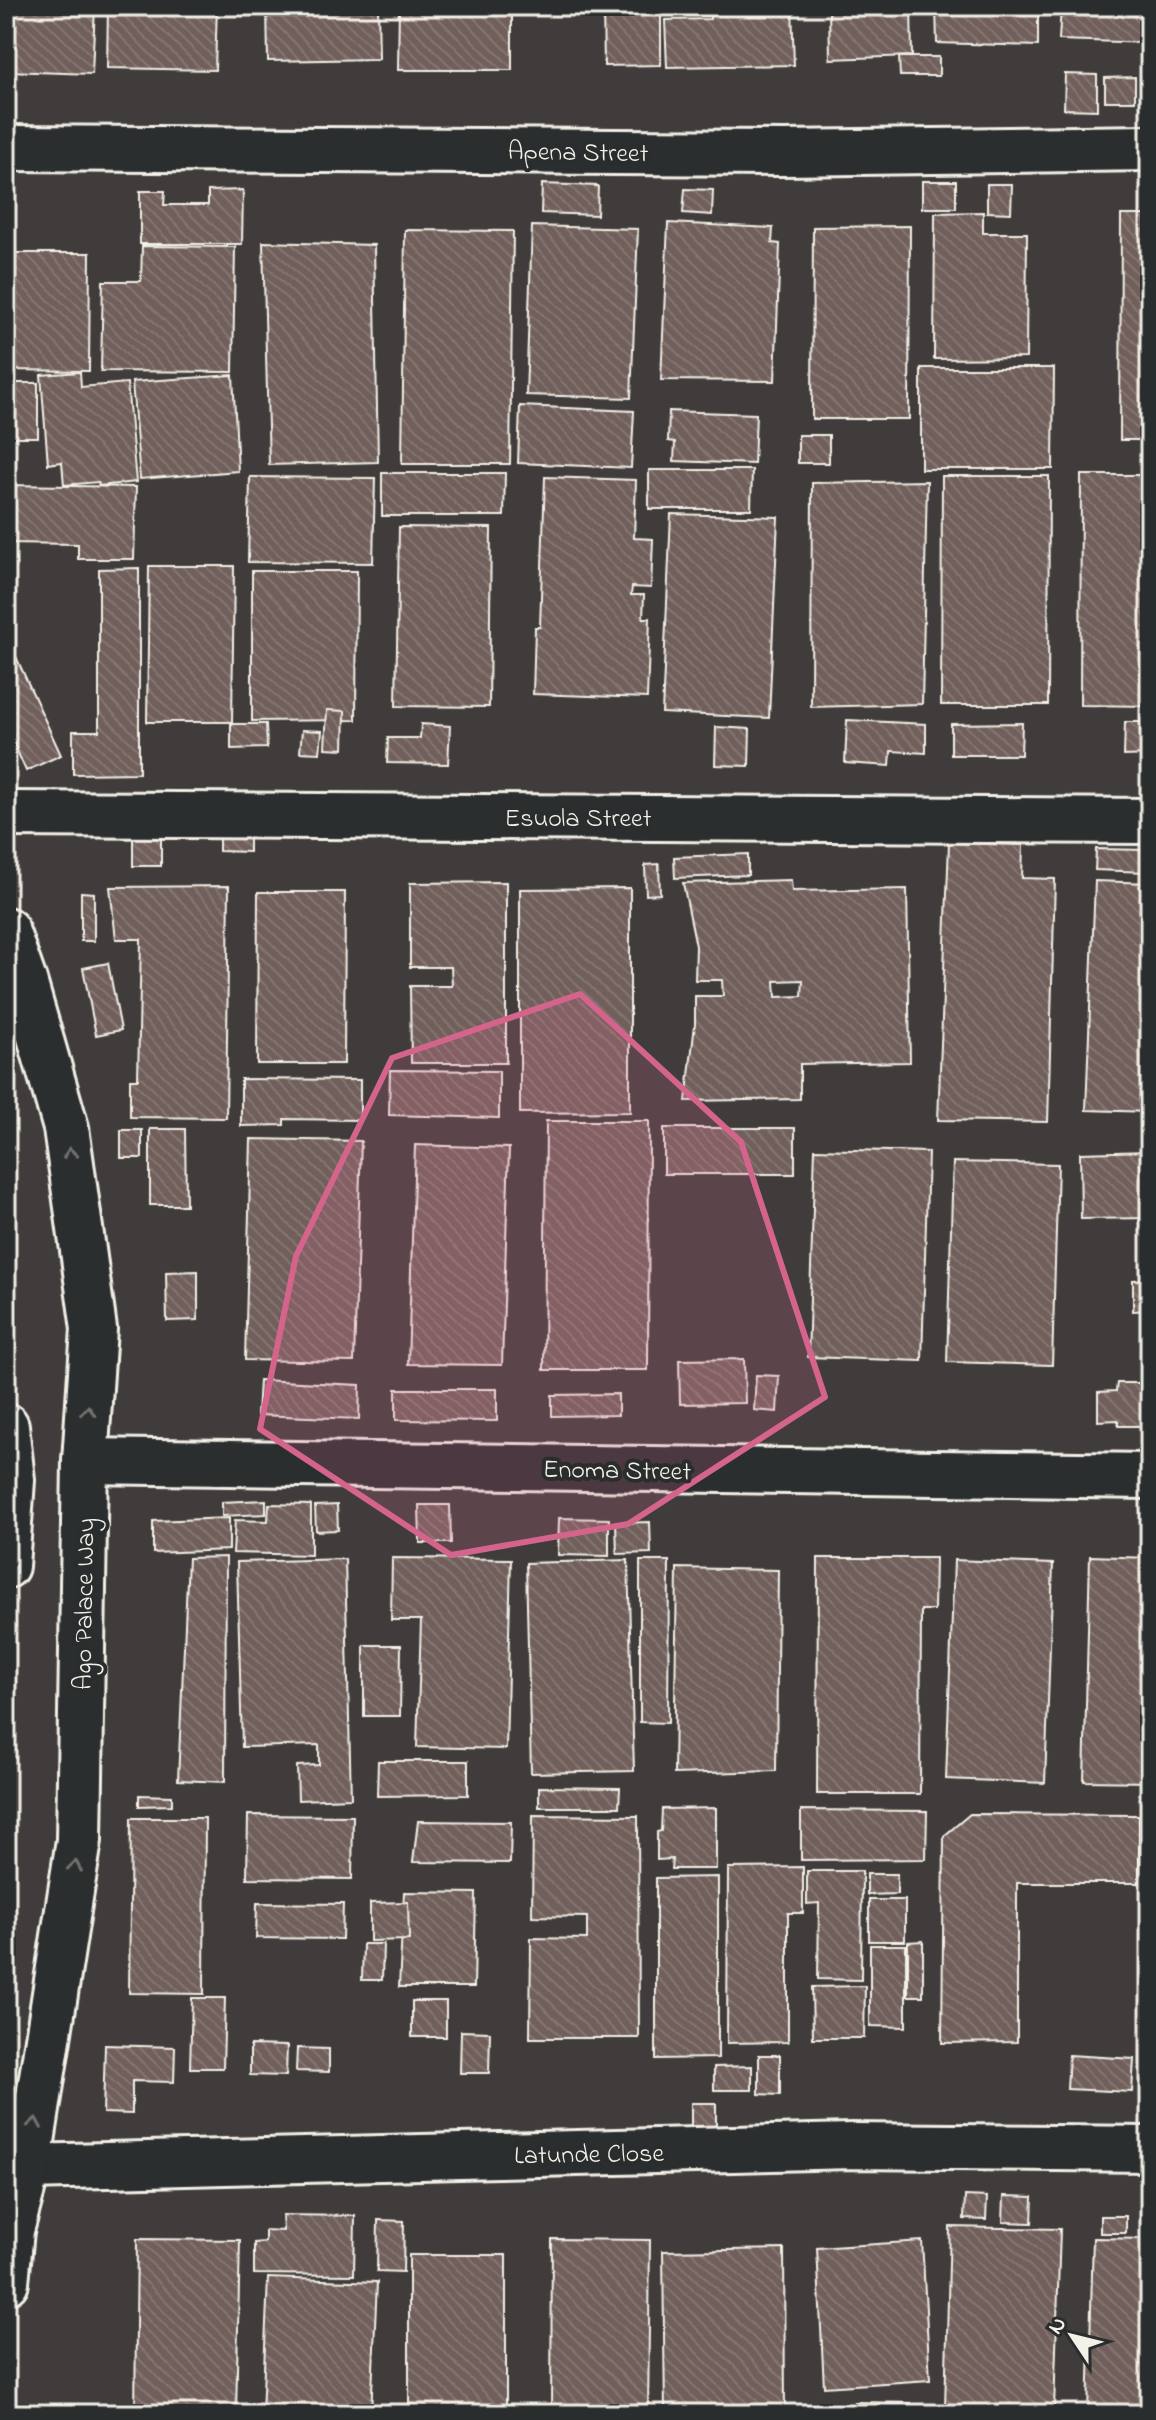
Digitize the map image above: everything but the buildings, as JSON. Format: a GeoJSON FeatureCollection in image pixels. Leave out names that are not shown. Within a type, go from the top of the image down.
{"type":"FeatureCollection","features":[{"type":"Feature","properties":{"kind":"street","name":"Apena Street"},"geometry":{"type":"LineString","coordinates":[[6,148],[768,153],[1150,148]]}},
{"type":"Feature","properties":{"kind":"street","name":"Esuola Street"},"geometry":{"type":"LineString","coordinates":[[6,814],[1150,821]]}},
{"type":"Feature","properties":{"kind":"street","name":"Ago Palace Way"},"geometry":{"type":"LineString","coordinates":[[6,930],[24,981],[66,1128],[94,1329],[85,1461],[79,1840],[28,2167],[11,2230],[6,2282]]}},
{"type":"Feature","properties":{"kind":"street"},"geometry":{"type":"LineString","coordinates":[[6,1426],[9,1482],[6,1566]]}},
{"type":"Feature","properties":{"kind":"street","name":"Enoma Street"},"geometry":{"type":"LineString","coordinates":[[85,1461],[1150,1476]]}},
{"type":"Feature","properties":{"kind":"street","name":"Latunde Close"},"geometry":{"type":"LineString","coordinates":[[28,2167],[852,2146],[1150,2149]]}},
{"type":"Feature","properties":{"kind":"highlighted area"},"geometry":{"type":"Polygon","coordinates":[[[580,994],[741,1142],[825,1397],[628,1524],[451,1555],[260,1429],[296,1256],[392,1058],[580,994]]]}}]}
